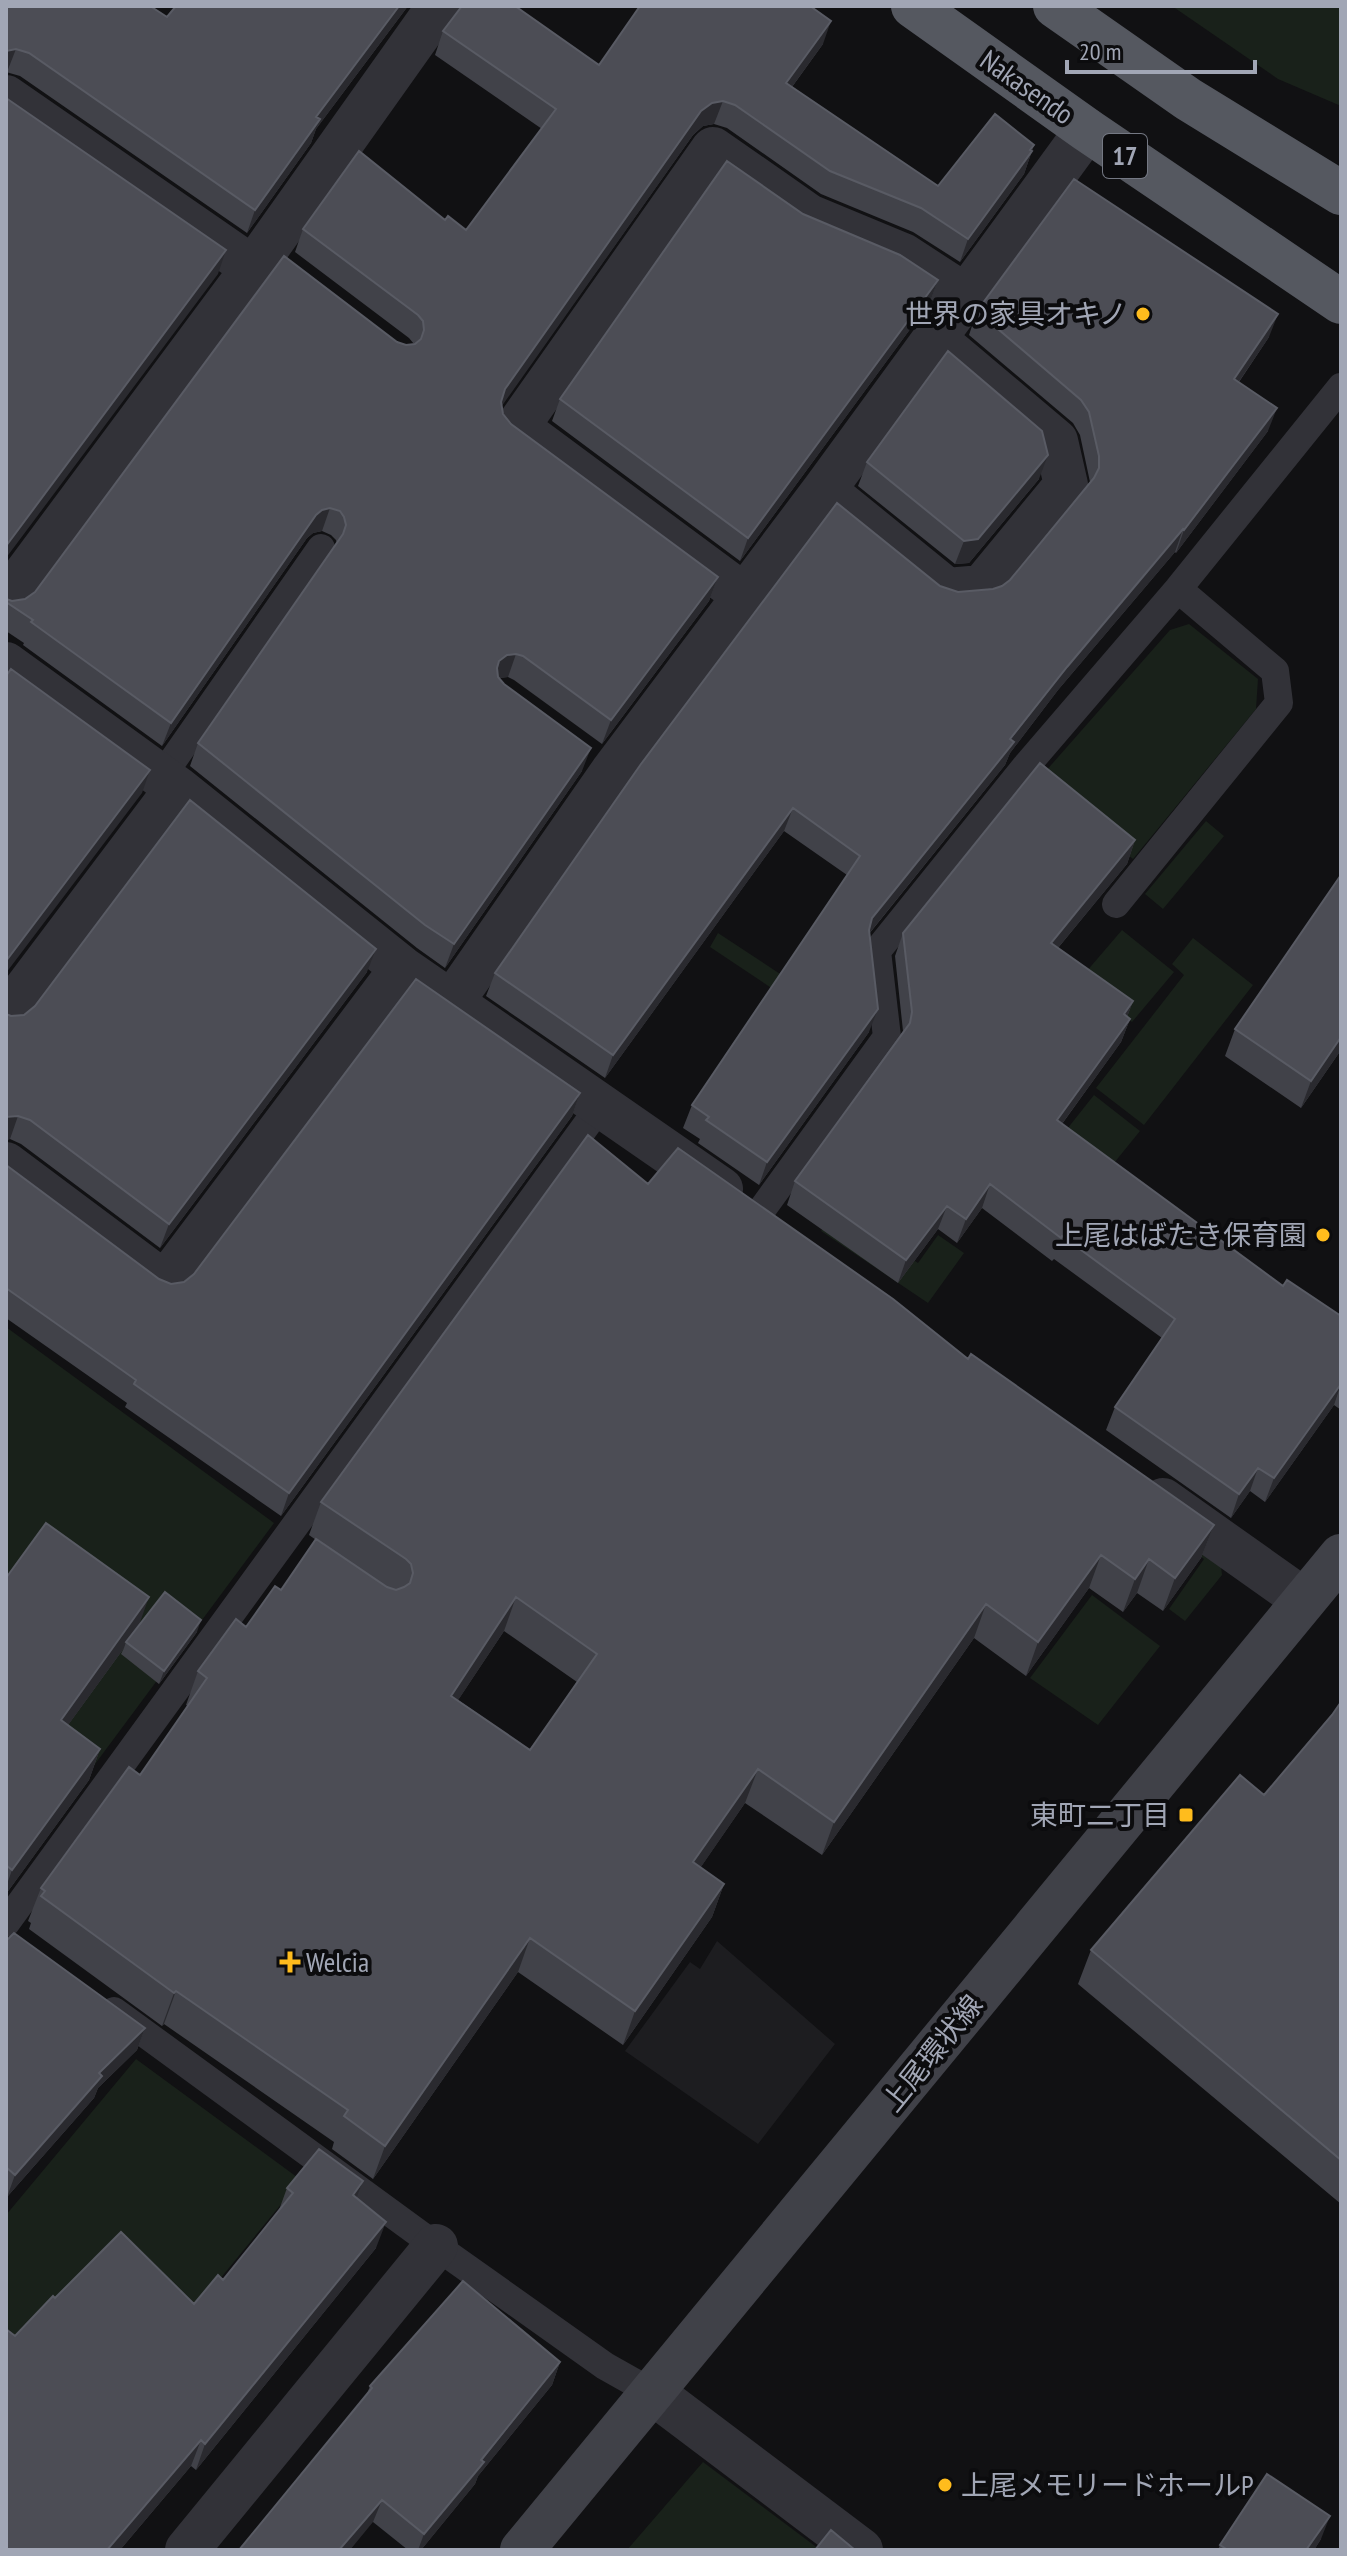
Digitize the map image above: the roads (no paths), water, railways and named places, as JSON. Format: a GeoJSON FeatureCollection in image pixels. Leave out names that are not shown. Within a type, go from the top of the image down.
{"type":"FeatureCollection","features":[{"type":"Feature","properties":{"kind":"highway","name":"Nakasendo"},"geometry":{"type":"LineString","coordinates":[[913,6],[1087,130],[1341,302]]}},
{"type":"Feature","properties":{"kind":"highway"},"geometry":{"type":"LineString","coordinates":[[1055,6],[1188,99],[1341,193]]}},
{"type":"Feature","properties":{"kind":"main road","name":"上尾環状線"},"geometry":{"type":"LineString","coordinates":[[522,2550],[1341,1556]]}},
{"type":"Feature","properties":{"kind":"street"},"geometry":{"type":"LineString","coordinates":[[6,600],[268,262],[439,6]]}},
{"type":"Feature","properties":{"kind":"street"},"geometry":{"type":"LineString","coordinates":[[6,97],[268,262]]}},
{"type":"Feature","properties":{"kind":"street"},"geometry":{"type":"LineString","coordinates":[[452,1002],[600,763],[745,596],[1087,130]]}},
{"type":"Feature","properties":{"kind":"street"},"geometry":{"type":"LineString","coordinates":[[745,596],[517,427],[713,149],[809,216],[903,255],[966,296]]}},
{"type":"Feature","properties":{"kind":"street"},"geometry":{"type":"LineString","coordinates":[[824,490],[947,590],[982,587],[1066,485],[1056,441],[935,339]]}},
{"type":"Feature","properties":{"kind":"street"},"geometry":{"type":"LineString","coordinates":[[6,664],[169,782],[402,968],[771,1224]]}},
{"type":"Feature","properties":{"kind":"street"},"geometry":{"type":"LineString","coordinates":[[6,1015],[169,782]]}},
{"type":"Feature","properties":{"kind":"street"},"geometry":{"type":"LineString","coordinates":[[6,1164],[165,1283],[402,968]]}},
{"type":"Feature","properties":{"kind":"street"},"geometry":{"type":"LineString","coordinates":[[1135,1481],[1304,1600]]}},
{"type":"Feature","properties":{"kind":"street"},"geometry":{"type":"LineString","coordinates":[[187,2550],[436,2246]]}},
{"type":"Feature","properties":{"kind":"street"},"geometry":{"type":"LineString","coordinates":[[653,2393],[861,2550]]}},
{"type":"Feature","properties":{"kind":"lane"},"geometry":{"type":"LineString","coordinates":[[771,1224],[887,1037],[877,951],[1026,766],[1178,589],[1341,387]]}},
{"type":"Feature","properties":{"kind":"lane"},"geometry":{"type":"LineString","coordinates":[[169,782],[321,548]]}},
{"type":"Feature","properties":{"kind":"lane"},"geometry":{"type":"LineString","coordinates":[[1116,904],[1279,703],[1275,671],[1178,589]]}},
{"type":"Feature","properties":{"kind":"lane"},"geometry":{"type":"LineString","coordinates":[[10,1933],[286,1540],[601,1105]]}},
{"type":"Feature","properties":{"kind":"lane"},"geometry":{"type":"LineString","coordinates":[[286,1540],[310,1556]]}},
{"type":"Feature","properties":{"kind":"lane"},"geometry":{"type":"LineString","coordinates":[[95,1998],[605,2366],[653,2393]]}},
{"type":"Feature","properties":{"kind":"place","name":"世界の家具オキノ"},"geometry":{"type":"Point","coordinates":[1143,314]}},
{"type":"Feature","properties":{"kind":"place","name":"上尾はばたき保育園"},"geometry":{"type":"Point","coordinates":[1323,1235]}},
{"type":"Feature","properties":{"kind":"place","name":"東町二丁目"},"geometry":{"type":"Point","coordinates":[1186,1815]}},
{"type":"Feature","properties":{"kind":"place","name":"Welcia"},"geometry":{"type":"Point","coordinates":[290,1962]}},
{"type":"Feature","properties":{"kind":"place","name":"上尾メモリードホールP"},"geometry":{"type":"Point","coordinates":[945,2485]}}]}
